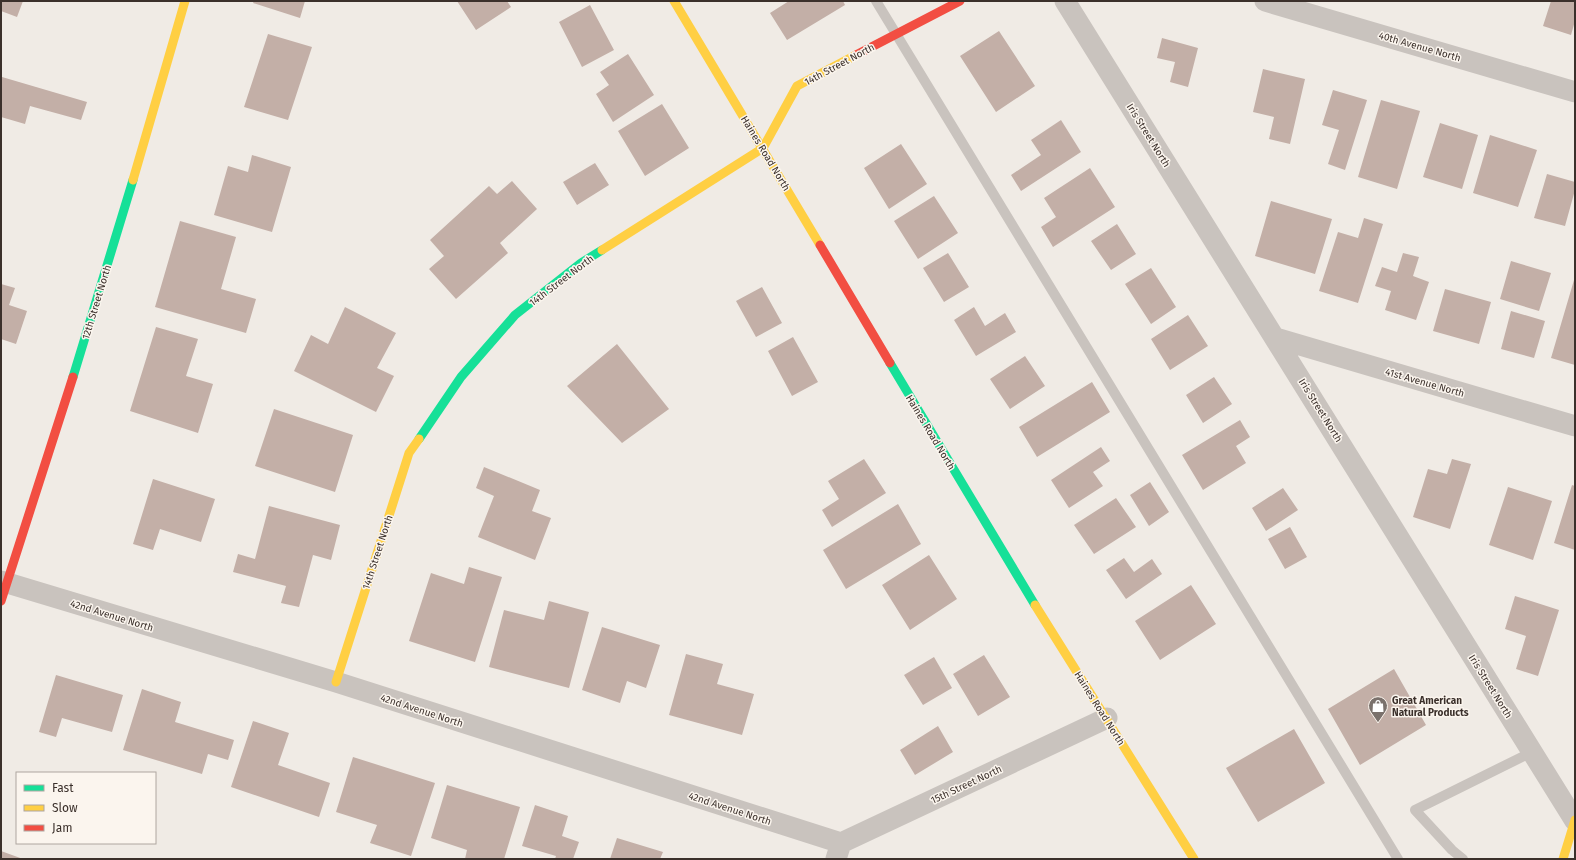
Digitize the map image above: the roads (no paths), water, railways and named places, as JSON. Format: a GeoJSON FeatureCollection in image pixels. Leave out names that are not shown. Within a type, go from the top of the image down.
{"type":"FeatureCollection","features":[{"type":"Feature","properties":{"kind":"street","name":"12th Street North"},"geometry":{"type":"LineString","coordinates":[[3,588],[96,306],[184,1]]}},
{"type":"Feature","properties":{"kind":"street","name":"Haines Road North"},"geometry":{"type":"LineString","coordinates":[[674,1],[763,148],[1007,560],[1194,859]]}},
{"type":"Feature","properties":{"kind":"street","name":"14th Street North"},"geometry":{"type":"LineString","coordinates":[[336,682],[409,453],[461,377],[515,315],[581,263],[763,148],[797,86],[960,1]]}},
{"type":"Feature","properties":{"kind":"street","name":"Iris Street North"},"geometry":{"type":"LineString","coordinates":[[1065,1],[1575,820]]}},
{"type":"Feature","properties":{"kind":"street","name":"40th Avenue North"},"geometry":{"type":"LineString","coordinates":[[1265,1],[1575,92]]}},
{"type":"Feature","properties":{"kind":"street","name":"41st Avenue North"},"geometry":{"type":"LineString","coordinates":[[1276,338],[1575,426]]}},
{"type":"Feature","properties":{"kind":"street","name":"42nd Avenue North"},"geometry":{"type":"LineString","coordinates":[[3,588],[336,682],[838,851]]}},
{"type":"Feature","properties":{"kind":"street","name":"15th Street North"},"geometry":{"type":"LineString","coordinates":[[838,851],[1107,718]]}},
{"type":"Feature","properties":{"kind":"street"},"geometry":{"type":"LineString","coordinates":[[1568,855],[1575,820]]}},
{"type":"Feature","properties":{"kind":"lane"},"geometry":{"type":"LineString","coordinates":[[876,1],[1398,859]]}},
{"type":"Feature","properties":{"kind":"lane"},"geometry":{"type":"LineString","coordinates":[[1463,859],[1452,850],[1415,810],[1532,752]]}},
{"type":"Feature","properties":{"kind":"place","name":"Great American Natural Products"},"geometry":{"type":"Point","coordinates":[1378,723]}}]}
